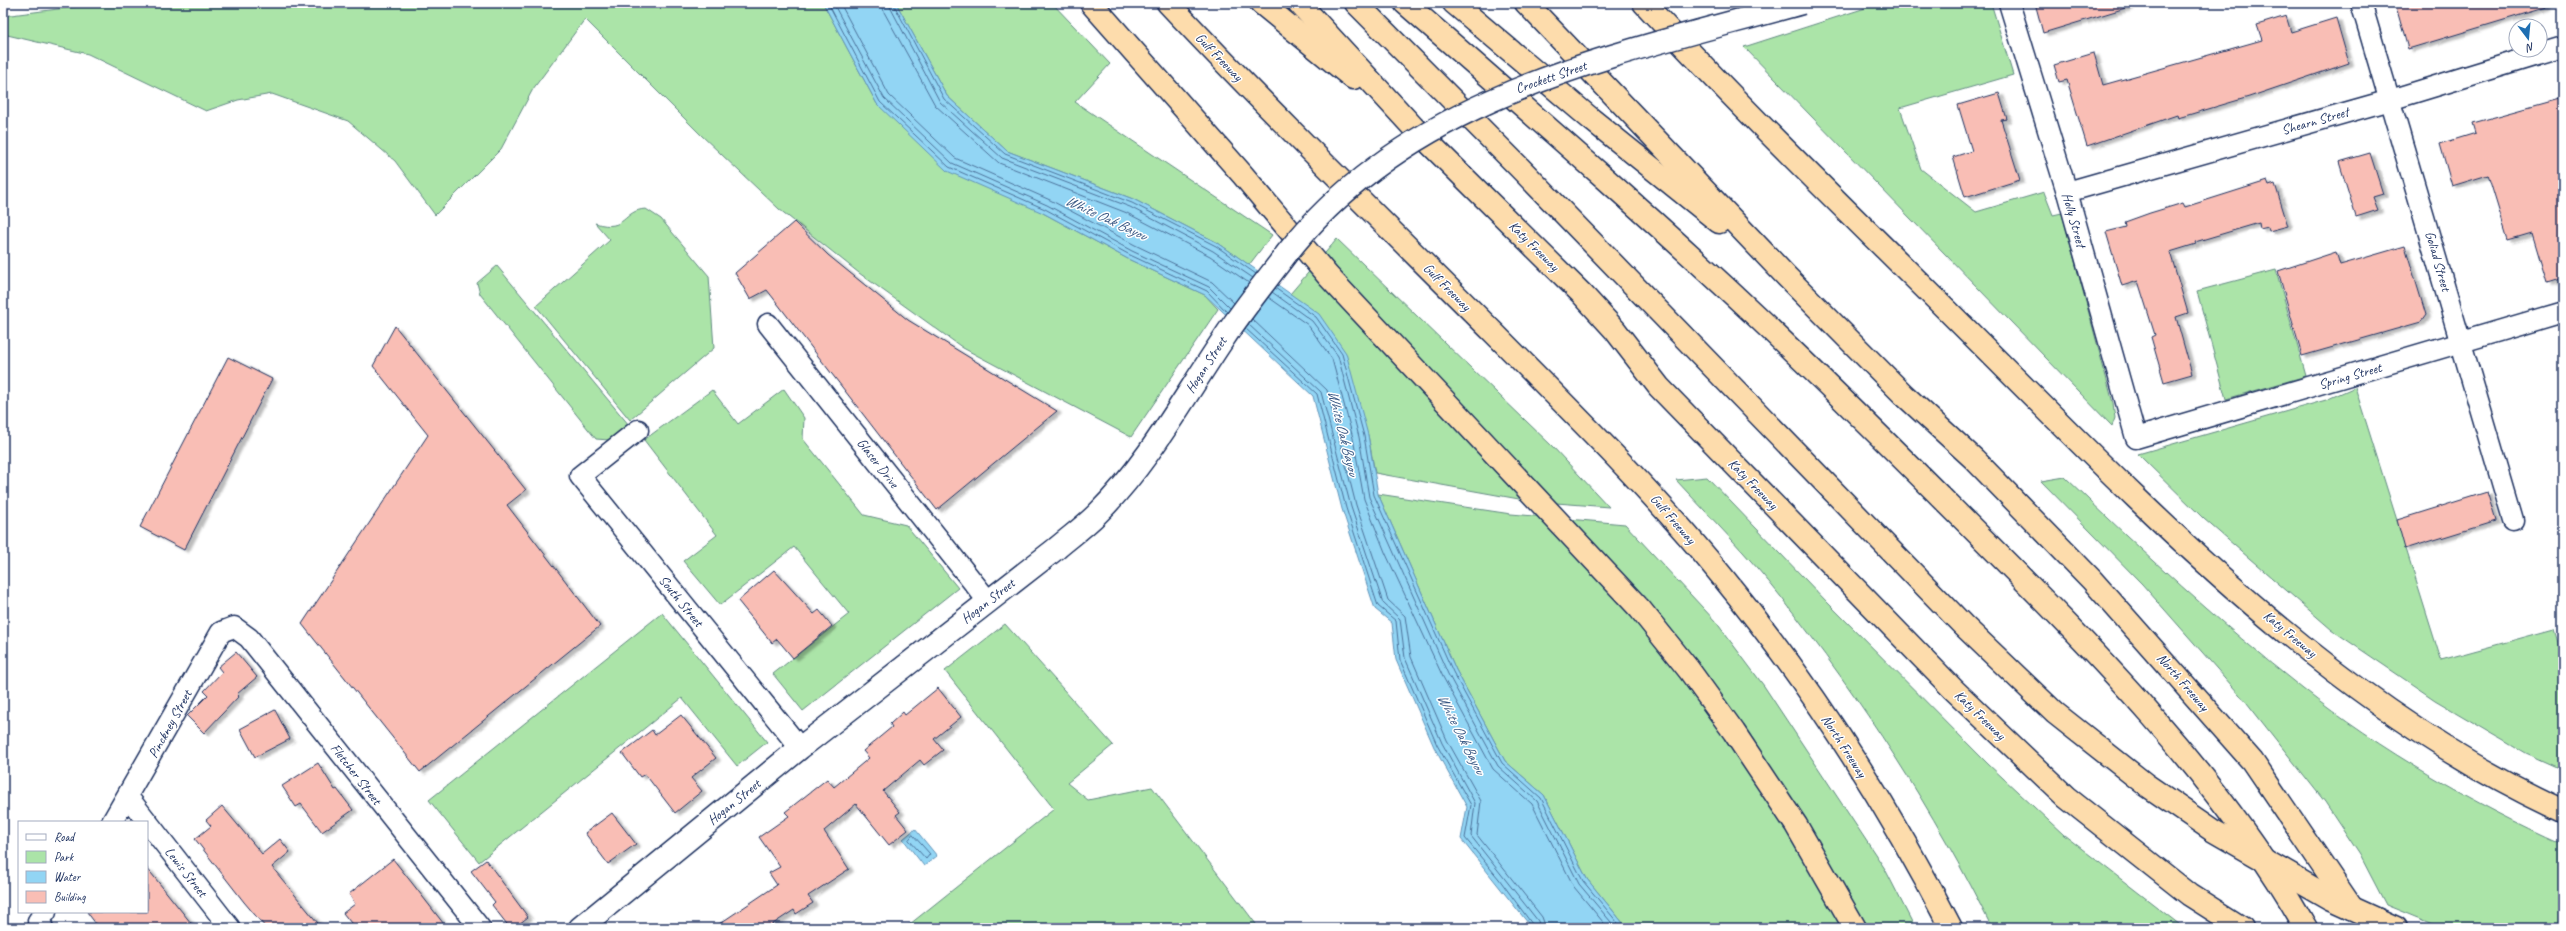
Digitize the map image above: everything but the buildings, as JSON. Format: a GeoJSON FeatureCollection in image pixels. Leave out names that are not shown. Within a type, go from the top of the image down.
{"type":"FeatureCollection","features":[{"type":"Feature","properties":{"kind":"highway"},"geometry":{"type":"LineString","coordinates":[[1090,3],[1124,40],[1328,276],[1640,609],[1689,670],[1734,732],[1796,825],[1854,928]]}},
{"type":"Feature","properties":{"kind":"highway","name":"Gulf Freeway"},"geometry":{"type":"LineString","coordinates":[[1168,3],[1237,76],[1605,445],[1721,575]]}},
{"type":"Feature","properties":{"kind":"highway"},"geometry":{"type":"LineString","coordinates":[[1261,3],[1413,127]]}},
{"type":"Feature","properties":{"kind":"highway","name":"Katy Freeway"},"geometry":{"type":"LineString","coordinates":[[1299,3],[1413,127],[1582,294],[1614,330],[1659,387],[1952,689],[2066,797],[2190,895],[2242,928]]}},
{"type":"Feature","properties":{"kind":"highway"},"geometry":{"type":"LineString","coordinates":[[1356,3],[1524,173],[1963,625],[2055,713],[2145,784],[2212,830],[2330,898],[2396,928]]}},
{"type":"Feature","properties":{"kind":"highway"},"geometry":{"type":"LineString","coordinates":[[1405,3],[1754,315],[1858,415],[2029,584],[2123,685],[2212,790],[2244,834],[2306,928]]}},
{"type":"Feature","properties":{"kind":"highway"},"geometry":{"type":"LineString","coordinates":[[1454,3],[1591,119],[1787,277]]}},
{"type":"Feature","properties":{"kind":"highway"},"geometry":{"type":"LineString","coordinates":[[1526,3],[1787,277]]}},
{"type":"Feature","properties":{"kind":"highway"},"geometry":{"type":"LineString","coordinates":[[1627,3],[1718,84]]}},
{"type":"Feature","properties":{"kind":"highway","name":"Katy Freeway"},"geometry":{"type":"LineString","coordinates":[[1644,3],[1718,84],[1971,333],[2107,470],[2265,613],[2367,696],[2483,772],[2563,811]]}},
{"type":"Feature","properties":{"kind":"highway","name":"North Freeway"},"geometry":{"type":"LineString","coordinates":[[1787,277],[1904,395],[1974,459],[2090,579],[2252,761],[2364,928]]}},
{"type":"Feature","properties":{"kind":"highway","name":"North Freeway"},"geometry":{"type":"LineString","coordinates":[[1721,575],[1800,679],[1860,768],[1919,865],[1951,928]]}},
{"type":"Feature","properties":{"kind":"main road","name":"Crockett Street"},"geometry":{"type":"LineString","coordinates":[[1328,209],[1358,179],[1390,156],[1437,126],[1478,105],[1518,88],[1616,56],[1802,3]]}},
{"type":"Feature","properties":{"kind":"main road","name":"Hogan Street"},"geometry":{"type":"LineString","coordinates":[[580,928],[800,748],[1057,548],[1098,513],[1156,442],[1226,334],[1289,250],[1328,209]]}},
{"type":"Feature","properties":{"kind":"street","name":"Holly Street"},"geometry":{"type":"LineString","coordinates":[[2009,3],[2067,192],[2136,438]]}},
{"type":"Feature","properties":{"kind":"street","name":"Goliad Street"},"geometry":{"type":"LineString","coordinates":[[2361,3],[2513,520]]}},
{"type":"Feature","properties":{"kind":"street","name":"Shearn Street"},"geometry":{"type":"LineString","coordinates":[[2067,192],[2390,100],[2563,47]]}},
{"type":"Feature","properties":{"kind":"street","name":"Spring Street"},"geometry":{"type":"LineString","coordinates":[[2136,438],[2563,312]]}},
{"type":"Feature","properties":{"kind":"street","name":"Glaser Drive"},"geometry":{"type":"LineString","coordinates":[[768,324],[988,601]]}},
{"type":"Feature","properties":{"kind":"street","name":"South Street"},"geometry":{"type":"LineString","coordinates":[[638,430],[580,476],[800,748]]}},
{"type":"Feature","properties":{"kind":"street","name":"Fletcher Street"},"geometry":{"type":"LineString","coordinates":[[228,628],[234,627],[249,638],[480,928]]}},
{"type":"Feature","properties":{"kind":"street","name":"Pinckney Street"},"geometry":{"type":"LineString","coordinates":[[113,821],[128,797],[221,632],[228,628]]}},
{"type":"Feature","properties":{"kind":"street","name":"Lewis Street"},"geometry":{"type":"LineString","coordinates":[[128,797],[147,821]]}},
{"type":"Feature","properties":{"kind":"street","name":"Lewis Street"},"geometry":{"type":"LineString","coordinates":[[148,823],[230,928]]}},
{"type":"Feature","properties":{"kind":"green space"},"geometry":{"type":"Polygon","coordinates":[[[105,3],[823,3],[877,104],[1043,213],[1128,259],[1205,295],[1218,309],[1131,437],[963,348],[859,273],[779,209],[701,135],[585,19],[533,89],[501,149],[435,215],[395,161],[348,121],[272,94],[238,100],[206,111],[88,54],[3,34],[3,16],[105,3]]]}},
{"type":"Feature","properties":{"kind":"green space"},"geometry":{"type":"Polygon","coordinates":[[[896,3],[1052,3],[1110,64],[1075,102],[1272,235],[1249,265],[1218,243],[1133,199],[1007,151],[947,96],[896,3]]]}},
{"type":"Feature","properties":{"kind":"green space"},"geometry":{"type":"Polygon","coordinates":[[[1881,3],[1991,3],[2013,75],[1900,108],[1921,169],[1976,212],[2044,192],[2053,215],[2062,213],[2113,403],[2115,418],[2112,426],[1744,47],[1881,3]]]}},
{"type":"Feature","properties":{"kind":"green space"},"geometry":{"type":"Polygon","coordinates":[[[646,209],[661,219],[709,276],[714,348],[630,420],[536,306],[610,240],[595,223],[613,225],[624,220],[638,210],[646,209]]]}},
{"type":"Feature","properties":{"kind":"green space"},"geometry":{"type":"Polygon","coordinates":[[[1337,239],[1552,446],[1609,507],[1530,501],[1375,473],[1368,435],[1290,294],[1337,239]]]}},
{"type":"Feature","properties":{"kind":"green space"},"geometry":{"type":"Polygon","coordinates":[[[497,266],[629,425],[609,440],[596,439],[480,294],[477,283],[497,266]]]}},
{"type":"Feature","properties":{"kind":"green space"},"geometry":{"type":"Polygon","coordinates":[[[2276,270],[2306,376],[2226,399],[2197,291],[2276,270]]]}},
{"type":"Feature","properties":{"kind":"green space"},"geometry":{"type":"Polygon","coordinates":[[[2355,387],[2441,660],[2554,629],[2563,660],[2563,770],[2525,753],[2435,700],[2332,630],[2204,519],[2138,454],[2326,400],[2355,387]]]}},
{"type":"Feature","properties":{"kind":"green space"},"geometry":{"type":"Polygon","coordinates":[[[784,389],[804,418],[803,439],[864,515],[906,525],[958,588],[803,711],[773,674],[849,614],[794,547],[720,605],[683,561],[717,535],[644,440],[712,390],[738,424],[784,389]]]}},
{"type":"Feature","properties":{"kind":"green space"},"geometry":{"type":"Polygon","coordinates":[[[1707,477],[1827,602],[1988,764],[2064,835],[2184,928],[1992,928],[1970,884],[1921,799],[1868,716],[1840,676],[1769,582],[1676,480],[1707,477]]]}},
{"type":"Feature","properties":{"kind":"green space"},"geometry":{"type":"Polygon","coordinates":[[[2065,477],[2211,612],[2272,664],[2332,711],[2395,754],[2462,794],[2563,844],[2563,928],[2442,928],[2386,905],[2360,855],[2325,802],[2247,703],[2142,584],[2041,481],[2065,477]]]}},
{"type":"Feature","properties":{"kind":"green space"},"geometry":{"type":"Polygon","coordinates":[[[1378,494],[1511,514],[1625,524],[1716,622],[1764,686],[1885,869],[1915,928],[1627,928],[1587,879],[1544,795],[1505,761],[1456,670],[1378,494]]]}},
{"type":"Feature","properties":{"kind":"green space"},"geometry":{"type":"Polygon","coordinates":[[[662,613],[767,742],[737,766],[682,698],[479,862],[429,800],[662,613]]]}},
{"type":"Feature","properties":{"kind":"green space"},"geometry":{"type":"Polygon","coordinates":[[[1005,624],[1113,745],[1067,783],[1088,800],[1152,787],[1259,928],[905,928],[1054,809],[945,671],[1005,624]]]}},
{"type":"Feature","properties":{"kind":"water","name":"White Oak Bayou"},"geometry":{"type":"Polygon","coordinates":[[[823,3],[896,3],[947,96],[1007,151],[1133,199],[1218,243],[1319,314],[1346,353],[1368,435],[1378,494],[1456,670],[1505,761],[1544,795],[1587,879],[1627,928],[1532,928],[1461,839],[1467,807],[1434,747],[1396,660],[1392,623],[1375,609],[1342,509],[1313,396],[1205,295],[1128,259],[1043,213],[947,171],[877,104],[823,3]]]}},
{"type":"Feature","properties":{"kind":"water"},"geometry":{"type":"Polygon","coordinates":[[[915,829],[937,856],[924,866],[903,839],[915,829]]]}}]}
